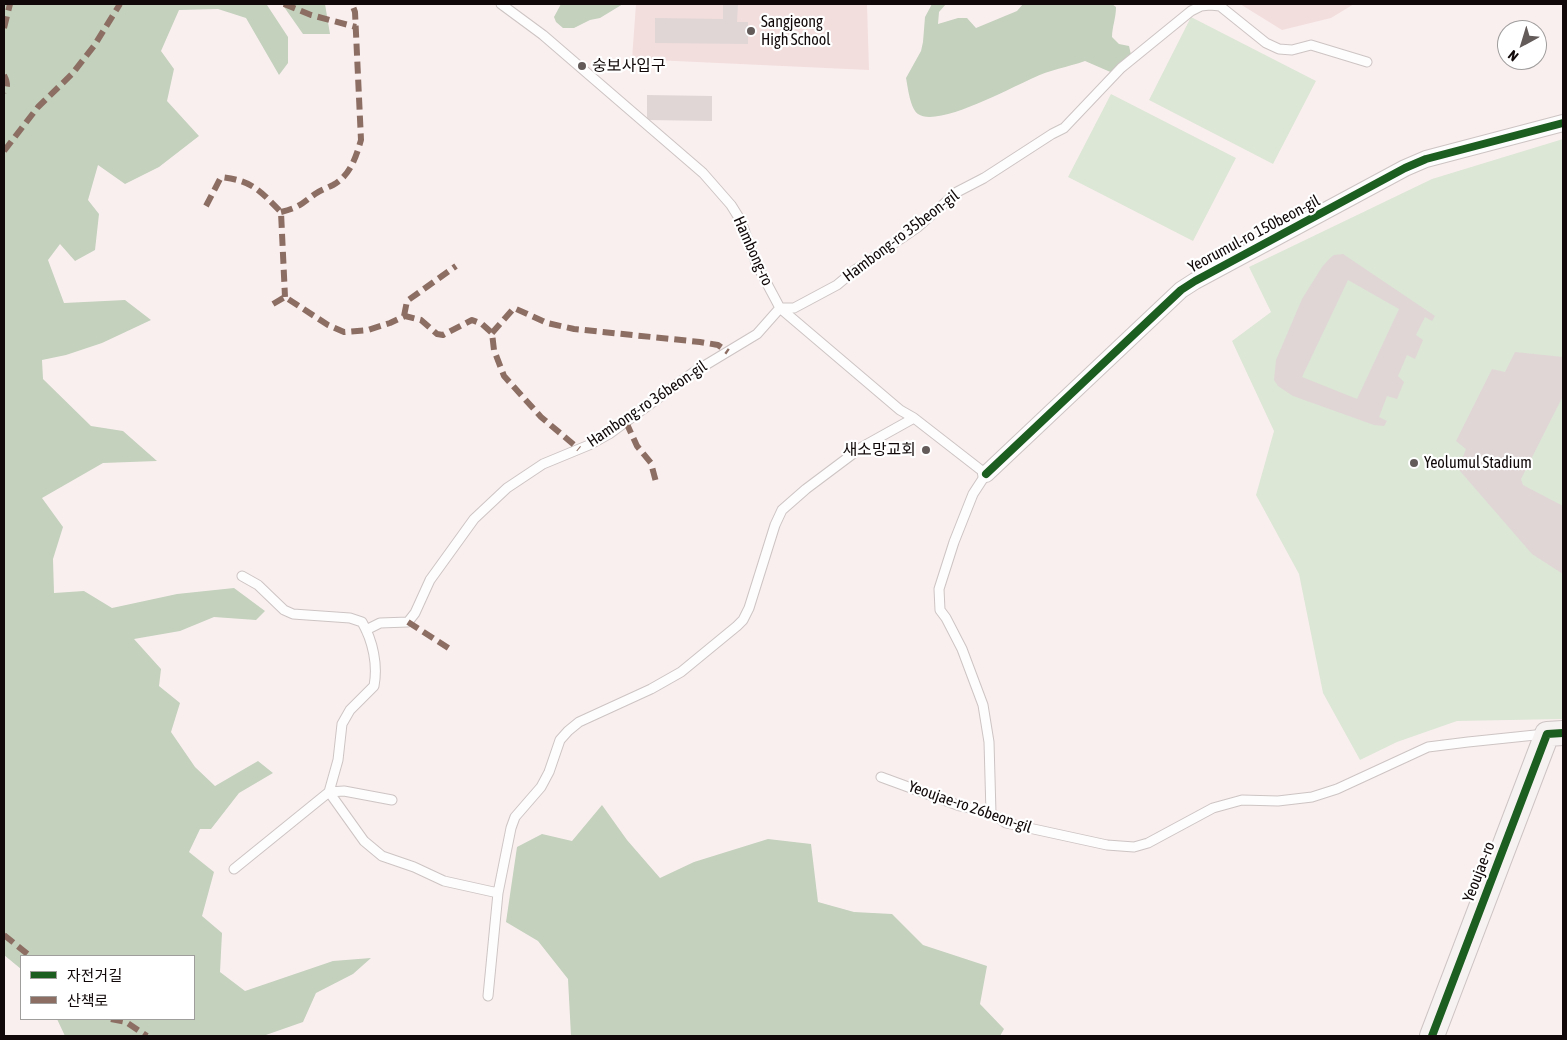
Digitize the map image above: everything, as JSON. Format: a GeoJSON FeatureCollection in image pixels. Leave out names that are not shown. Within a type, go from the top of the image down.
{"type":"FeatureCollection","features":[{"type":"Feature","properties":{"kind":"street","name":"Yeorumul-ro 150beon-gil"},"geometry":{"type":"LineString","coordinates":[[986,474],[1182,290],[1195,281],[1419,162],[1563,122]]}},
{"type":"Feature","properties":{"kind":"street","name":"Yeoujae-ro"},"geometry":{"type":"LineString","coordinates":[[1432,1036],[1555,734]]}},
{"type":"Feature","properties":{"kind":"lane","name":"Hambong-ro"},"geometry":{"type":"LineString","coordinates":[[500,4],[543,35],[703,173],[732,204],[741,221],[756,263],[780,308],[900,410],[914,418],[986,474]]}},
{"type":"Feature","properties":{"kind":"lane","name":"Hambong-ro 35beon-gil"},"geometry":{"type":"LineString","coordinates":[[780,308],[794,308],[837,285],[854,270],[918,227],[957,192],[984,178],[1064,128],[1121,68],[1192,11],[1201,6],[1210,4],[1220,6],[1266,43],[1279,49],[1292,50],[1311,45],[1367,62]]}},
{"type":"Feature","properties":{"kind":"lane","name":"Hambong-ro 36beon-gil"},"geometry":{"type":"LineString","coordinates":[[366,630],[380,623],[408,622],[416,613],[430,580],[474,519],[507,488],[543,464],[589,445],[608,434],[694,372],[757,334],[780,308]]}},
{"type":"Feature","properties":{"kind":"lane"},"geometry":{"type":"LineString","coordinates":[[488,996],[498,893],[513,822],[541,787],[550,772],[560,740],[580,722],[651,689],[681,672],[737,626],[750,608],[775,524],[782,510],[862,446],[914,418]]}},
{"type":"Feature","properties":{"kind":"lane","name":"Yeorumul-ro 150beon-gil"},"geometry":{"type":"LineString","coordinates":[[986,474],[973,494],[938,589],[940,610],[962,649],[983,706],[989,742],[992,814]]}},
{"type":"Feature","properties":{"kind":"lane"},"geometry":{"type":"LineString","coordinates":[[242,576],[258,585],[284,610],[293,614],[350,618],[362,622],[366,630],[376,663],[374,686],[350,710],[342,724],[338,760],[329,792]]}},
{"type":"Feature","properties":{"kind":"lane","name":"Yeoujae-ro 26beon-gil"},"geometry":{"type":"LineString","coordinates":[[881,777],[960,806],[992,814],[1006,823],[1107,845],[1134,847],[1174,830],[1213,808],[1242,800],[1278,801],[1312,797],[1337,789],[1428,747],[1555,734]]}},
{"type":"Feature","properties":{"kind":"lane"},"geometry":{"type":"LineString","coordinates":[[234,869],[329,792],[344,791],[392,800]]}},
{"type":"Feature","properties":{"kind":"lane"},"geometry":{"type":"LineString","coordinates":[[329,792],[364,841],[382,856],[414,867],[444,881],[498,893]]}},
{"type":"Feature","properties":{"kind":"shaded area","name":"Sangjeong High School"},"geometry":{"type":"Polygon","coordinates":[[[636,4],[867,4],[869,70],[632,59],[636,4]]]}},
{"type":"Feature","properties":{"kind":"shaded area"},"geometry":{"type":"Polygon","coordinates":[[[1240,4],[1354,4],[1331,18],[1282,30],[1240,4]]]}},
{"type":"Feature","properties":{"kind":"green space"},"geometry":{"type":"Polygon","coordinates":[[[4,4],[267,5],[288,37],[288,63],[279,75],[246,18],[218,9],[179,10],[161,51],[174,69],[167,101],[199,136],[159,167],[125,184],[98,165],[88,200],[99,214],[95,250],[75,261],[60,244],[48,260],[64,303],[125,300],[151,320],[102,343],[66,355],[42,360],[43,379],[91,426],[123,431],[157,461],[103,463],[42,498],[63,527],[53,559],[54,593],[84,591],[112,608],[177,594],[234,588],[265,611],[256,620],[214,617],[180,631],[134,639],[161,669],[159,686],[180,703],[171,732],[195,767],[215,786],[258,761],[273,773],[239,793],[211,829],[200,829],[189,852],[214,872],[202,916],[222,933],[220,972],[245,991],[333,961],[371,958],[353,974],[316,993],[303,1022],[263,1036],[65,1036],[57,1020],[195,1020],[195,955],[20,955],[20,968],[4,955],[4,4]]]}},
{"type":"Feature","properties":{"kind":"green space"},"geometry":{"type":"Polygon","coordinates":[[[282,4],[325,4],[330,34],[303,34],[282,4]]]}},
{"type":"Feature","properties":{"kind":"green space"},"geometry":{"type":"Polygon","coordinates":[[[561,4],[623,4],[600,18],[590,20],[574,28],[563,28],[556,22],[554,17],[561,4]]]}},
{"type":"Feature","properties":{"kind":"green space"},"geometry":{"type":"Polygon","coordinates":[[[932,4],[946,4],[939,12],[938,24],[958,18],[967,18],[976,28],[1017,11],[1023,4],[1112,4],[1116,7],[1112,37],[1119,44],[1129,46],[1132,59],[1115,74],[1085,61],[1039,75],[975,105],[941,116],[928,117],[915,111],[906,78],[921,51],[925,17],[932,4]]]}},
{"type":"Feature","properties":{"kind":"green space"},"geometry":{"type":"Polygon","coordinates":[[[1191,17],[1316,81],[1273,164],[1149,100],[1191,17]]]}},
{"type":"Feature","properties":{"kind":"green space"},"geometry":{"type":"Polygon","coordinates":[[[1111,94],[1236,158],[1193,241],[1068,177],[1111,94]]]}},
{"type":"Feature","properties":{"kind":"green space","name":"Yeolumul Stadium"},"geometry":{"type":"Polygon","coordinates":[[[1563,139],[1563,719],[1457,721],[1397,742],[1360,760],[1323,693],[1299,574],[1256,495],[1274,431],[1232,341],[1271,312],[1249,267],[1432,179],[1563,139]]]}},
{"type":"Feature","properties":{"kind":"green space"},"geometry":{"type":"Polygon","coordinates":[[[602,805],[627,840],[660,878],[694,862],[768,839],[811,844],[818,902],[854,912],[892,914],[923,945],[987,966],[980,1004],[1004,1029],[1000,1036],[571,1036],[568,979],[538,941],[506,922],[517,847],[542,834],[572,841],[602,805]]]}},
{"type":"Feature","properties":{"kind":"building"},"geometry":{"type":"Polygon","coordinates":[[[723,4],[738,4],[737,22],[748,22],[748,44],[655,43],[655,18],[723,19],[723,4]]]}},
{"type":"Feature","properties":{"kind":"building"},"geometry":{"type":"Polygon","coordinates":[[[647,95],[712,96],[712,121],[647,120],[647,95]]]}},
{"type":"Feature","properties":{"kind":"building"},"geometry":{"type":"Polygon","coordinates":[[[1343,254],[1435,316],[1432,321],[1425,317],[1416,335],[1423,340],[1415,359],[1407,355],[1398,376],[1404,382],[1397,399],[1387,396],[1379,417],[1387,421],[1384,426],[1374,425],[1293,396],[1278,386],[1274,380],[1276,360],[1302,299],[1322,267],[1334,255],[1343,254]],[[1348,280],[1302,377],[1357,399],[1399,309],[1348,280]]]}},
{"type":"Feature","properties":{"kind":"building"},"geometry":{"type":"Polygon","coordinates":[[[1515,352],[1563,357],[1563,396],[1521,479],[1523,485],[1563,506],[1563,574],[1532,554],[1460,471],[1459,467],[1466,449],[1456,441],[1492,369],[1505,372],[1515,352]]]}},
{"type":"Feature","properties":{"kind":"marked path"},"geometry":{"type":"LineString","coordinates":[[4,28],[10,4]]}},
{"type":"Feature","properties":{"kind":"marked path"},"geometry":{"type":"LineString","coordinates":[[4,151],[38,107],[72,74],[94,46],[120,4]]}},
{"type":"Feature","properties":{"kind":"marked path"},"geometry":{"type":"LineString","coordinates":[[284,4],[311,15],[356,27]]}},
{"type":"Feature","properties":{"kind":"marked path"},"geometry":{"type":"LineString","coordinates":[[281,212],[296,207],[339,181],[352,166],[357,153],[361,140],[355,12],[352,4]]}},
{"type":"Feature","properties":{"kind":"marked path"},"geometry":{"type":"LineString","coordinates":[[4,75],[7,84],[4,92]]}},
{"type":"Feature","properties":{"kind":"marked path"},"geometry":{"type":"LineString","coordinates":[[206,206],[221,177],[241,181],[255,188],[281,212],[285,297]]}},
{"type":"Feature","properties":{"kind":"marked path"},"geometry":{"type":"LineString","coordinates":[[404,316],[407,301],[456,266]]}},
{"type":"Feature","properties":{"kind":"marked path"},"geometry":{"type":"LineString","coordinates":[[273,304],[285,297],[328,325],[344,332],[368,330],[405,316],[421,320],[437,334],[443,335],[472,320],[482,324],[492,333],[494,350],[504,376],[541,417],[579,449]]}},
{"type":"Feature","properties":{"kind":"marked path"},"geometry":{"type":"LineString","coordinates":[[492,333],[514,308],[547,323],[574,329],[700,342],[718,345],[728,352]]}},
{"type":"Feature","properties":{"kind":"marked path"},"geometry":{"type":"LineString","coordinates":[[626,422],[637,446],[651,463],[656,482]]}},
{"type":"Feature","properties":{"kind":"marked path"},"geometry":{"type":"LineString","coordinates":[[408,622],[450,649]]}},
{"type":"Feature","properties":{"kind":"marked path"},"geometry":{"type":"LineString","coordinates":[[4,935],[29,955]]}},
{"type":"Feature","properties":{"kind":"marked path"},"geometry":{"type":"LineString","coordinates":[[116,1020],[126,1022],[147,1036]]}},
{"type":"Feature","properties":{"kind":"cycle path"},"geometry":{"type":"LineString","coordinates":[[986,474],[1181,290],[1195,281],[1405,168],[1426,159],[1563,123]]}},
{"type":"Feature","properties":{"kind":"cycle path"},"geometry":{"type":"LineString","coordinates":[[1432,1036],[1547,734],[1563,733]]}},
{"type":"Feature","properties":{"kind":"place","name":"Sangjeong High School"},"geometry":{"type":"Point","coordinates":[751,31]}},
{"type":"Feature","properties":{"kind":"place","name":"숭보사입구"},"geometry":{"type":"Point","coordinates":[582,66]}},
{"type":"Feature","properties":{"kind":"place","name":"새소망교회"},"geometry":{"type":"Point","coordinates":[926,450]}},
{"type":"Feature","properties":{"kind":"place","name":"Yeolumul Stadium"},"geometry":{"type":"Point","coordinates":[1414,463]}}]}
